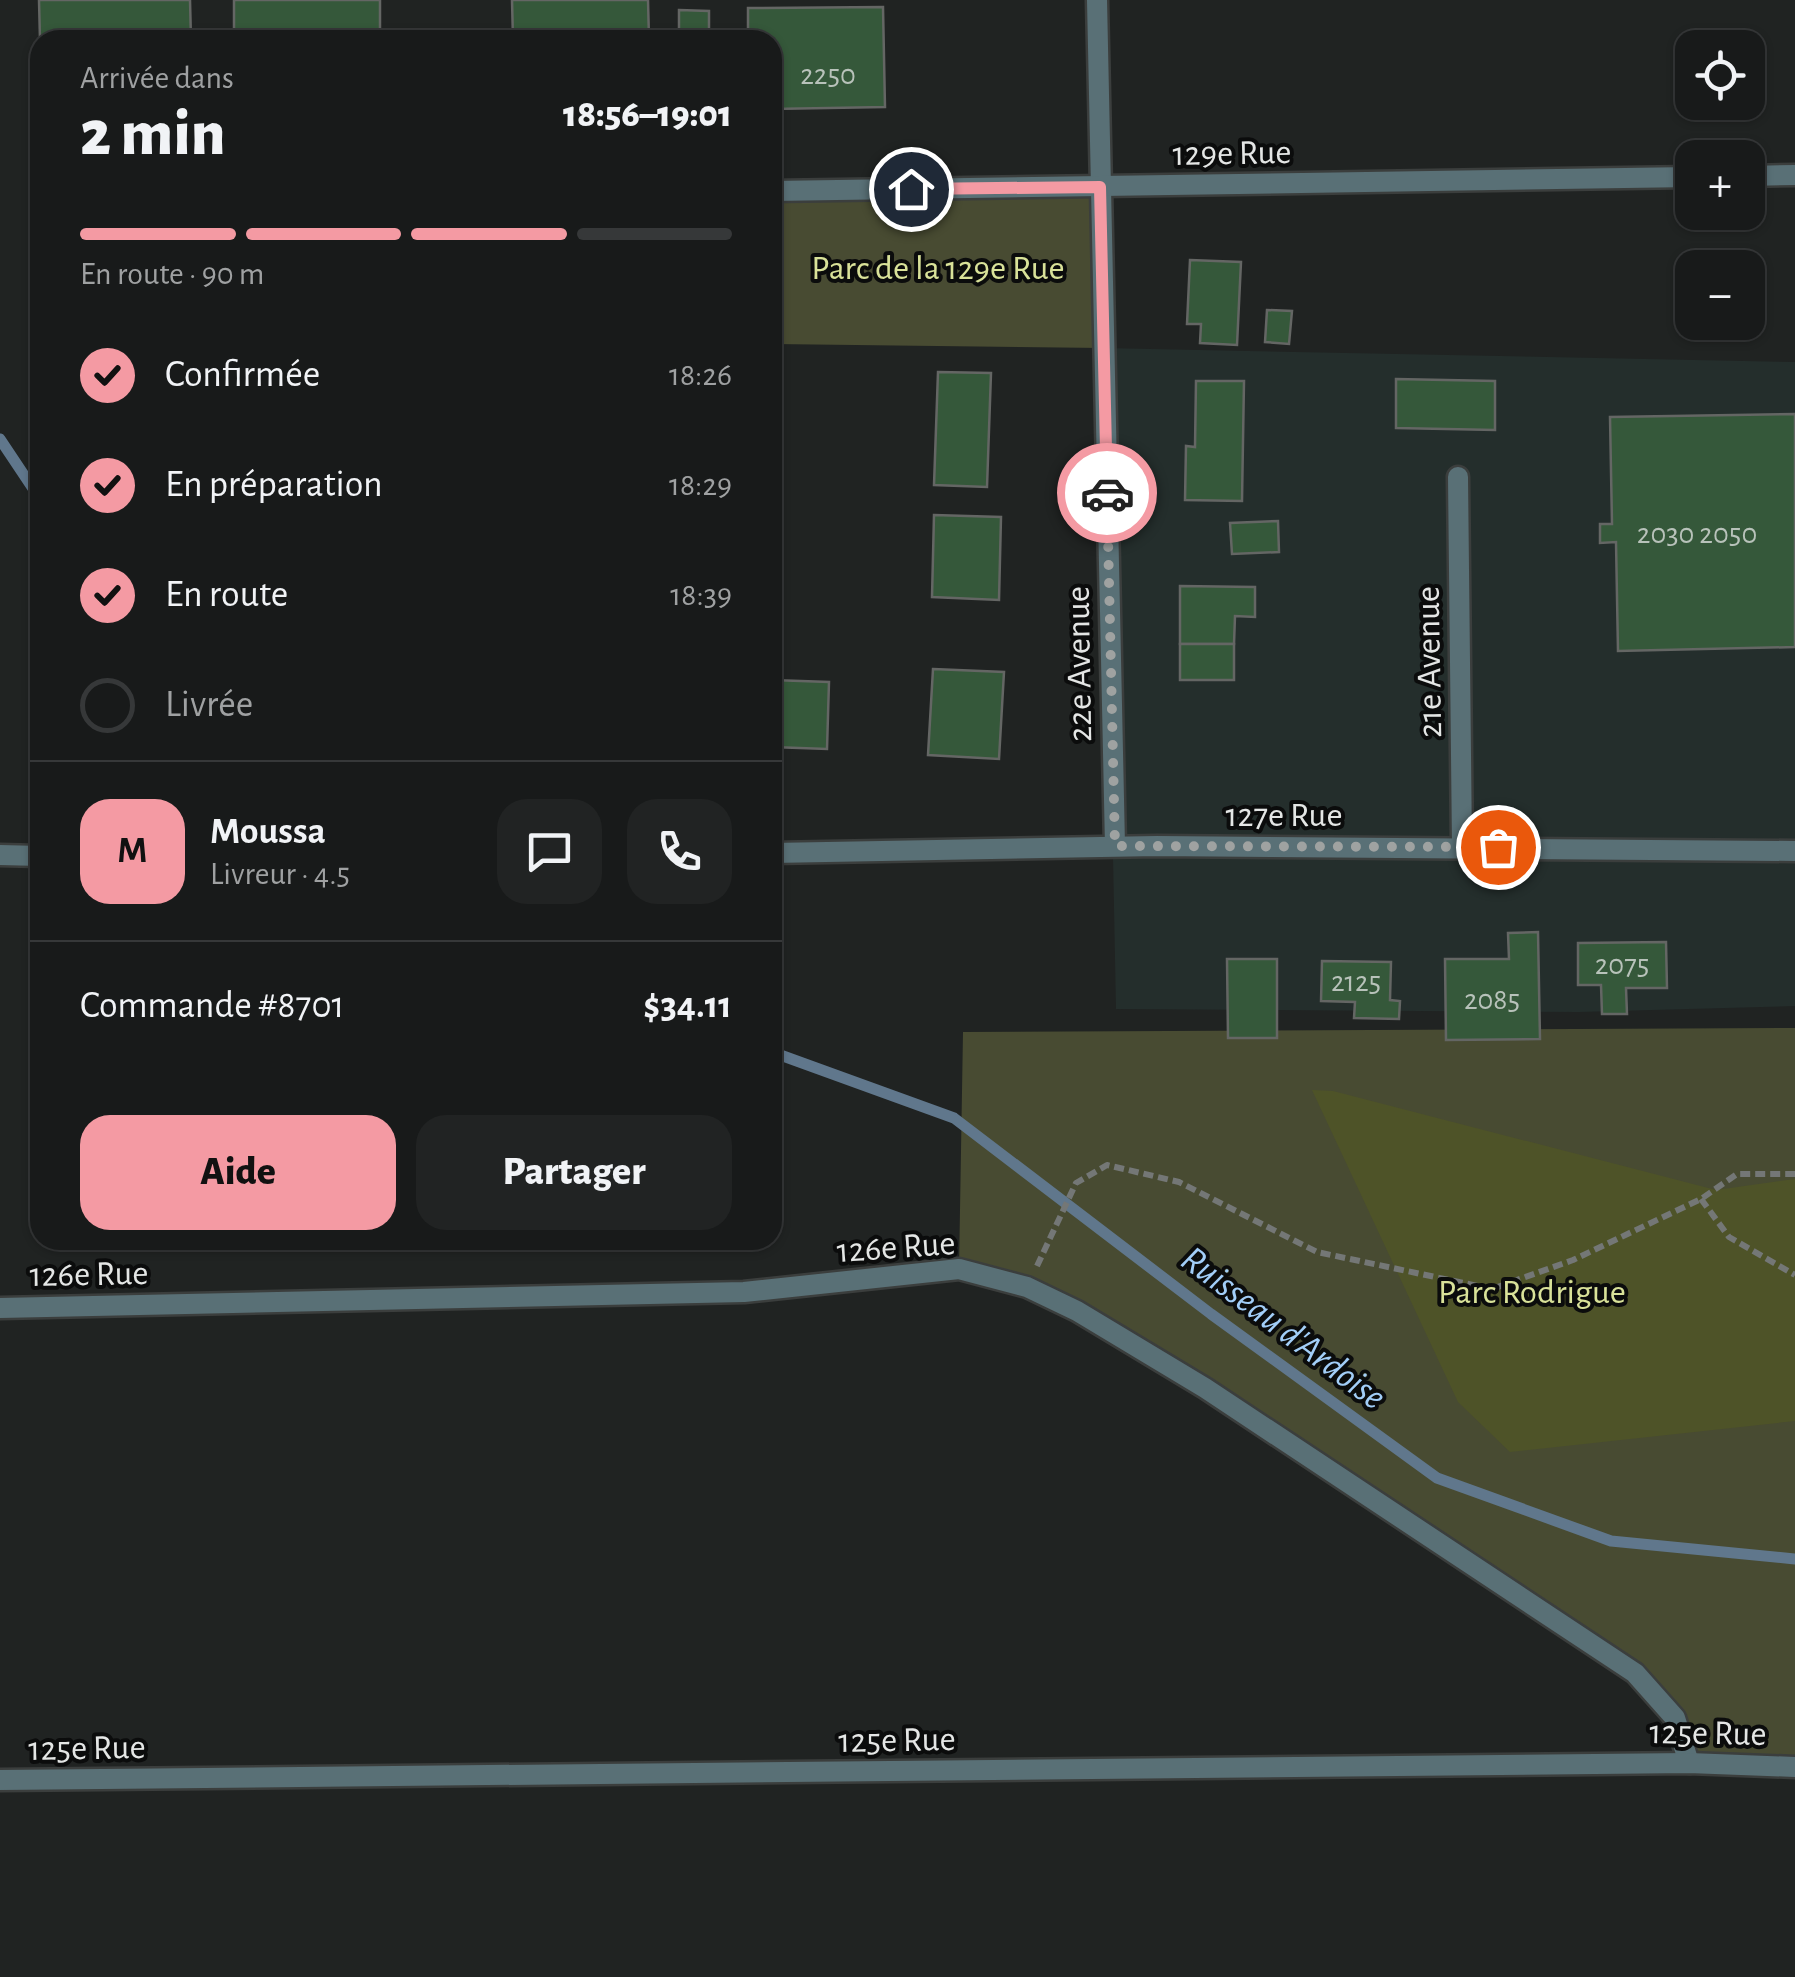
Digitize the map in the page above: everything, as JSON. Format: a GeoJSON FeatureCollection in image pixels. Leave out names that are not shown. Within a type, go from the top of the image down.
{"type":"FeatureCollection","features":[{"type":"Feature","properties":{"kind":"street","name":"22e Avenue"},"geometry":{"type":"LineString","coordinates":[[1097,0],[1115,846]]}},
{"type":"Feature","properties":{"kind":"street"},"geometry":{"type":"LineString","coordinates":[[1765,176],[1795,175]]}},
{"type":"Feature","properties":{"kind":"street","name":"129e Rue"},"geometry":{"type":"LineString","coordinates":[[782,190],[1675,177]]}},
{"type":"Feature","properties":{"kind":"street","name":"21e Avenue"},"geometry":{"type":"LineString","coordinates":[[1458,477],[1462,847]]}},
{"type":"Feature","properties":{"kind":"street","name":"127e Rue"},"geometry":{"type":"LineString","coordinates":[[782,854],[1115,846],[1795,851]]}},
{"type":"Feature","properties":{"kind":"street"},"geometry":{"type":"LineString","coordinates":[[0,856],[30,856]]}},
{"type":"Feature","properties":{"kind":"street","name":"126e Rue"},"geometry":{"type":"LineString","coordinates":[[0,1308],[744,1292],[960,1269],[1027,1287],[1077,1311],[1204,1388],[1635,1673],[1675,1718],[1689,1763]]}},
{"type":"Feature","properties":{"kind":"street","name":"125e Rue"},"geometry":{"type":"LineString","coordinates":[[0,1780],[1689,1763],[1795,1766]]}},
{"type":"Feature","properties":{"kind":"path"},"geometry":{"type":"LineString","coordinates":[[1027,1287],[1076,1183],[1107,1165],[1178,1182],[1317,1252],[1492,1289],[1573,1260],[1701,1199],[1737,1174],[1795,1174]]}},
{"type":"Feature","properties":{"kind":"path"},"geometry":{"type":"LineString","coordinates":[[1701,1199],[1729,1238],[1795,1275]]}},
{"type":"Feature","properties":{"kind":"shaded area"},"geometry":{"type":"Polygon","coordinates":[[[1103,348],[1795,362],[1795,1006],[1579,1012],[1116,1009],[1103,348]]]}},
{"type":"Feature","properties":{"kind":"green space","name":"Parc de la 129e Rue"},"geometry":{"type":"Polygon","coordinates":[[[1100,187],[1103,348],[782,344],[782,191],[1100,187]]]}},
{"type":"Feature","properties":{"kind":"green space","name":"Parc Rodrigue"},"geometry":{"type":"Polygon","coordinates":[[[1795,1028],[1795,1767],[1689,1763],[1675,1718],[1635,1673],[1077,1311],[959,1269],[963,1032],[1795,1028]]]}},
{"type":"Feature","properties":{"kind":"green space"},"geometry":{"type":"Polygon","coordinates":[[[1312,1090],[1333,1091],[1716,1190],[1795,1179],[1795,1421],[1510,1452],[1458,1402],[1312,1090]]]}},
{"type":"Feature","properties":{"kind":"building"},"geometry":{"type":"Polygon","coordinates":[[[39,0],[190,0],[191,30],[40,30],[39,0]]]}},
{"type":"Feature","properties":{"kind":"building"},"geometry":{"type":"Polygon","coordinates":[[[234,0],[380,0],[380,30],[234,30],[234,0]]]}},
{"type":"Feature","properties":{"kind":"building"},"geometry":{"type":"Polygon","coordinates":[[[512,0],[648,0],[649,30],[513,30],[512,0]]]}},
{"type":"Feature","properties":{"kind":"building"},"geometry":{"type":"Polygon","coordinates":[[[883,7],[885,107],[782,109],[782,30],[748,30],[748,8],[883,7]]]}},
{"type":"Feature","properties":{"kind":"building"},"geometry":{"type":"Polygon","coordinates":[[[679,10],[709,11],[709,30],[679,30],[679,10]]]}},
{"type":"Feature","properties":{"kind":"building"},"geometry":{"type":"Polygon","coordinates":[[[1190,260],[1241,262],[1237,345],[1200,343],[1201,324],[1187,324],[1190,260]]]}},
{"type":"Feature","properties":{"kind":"building"},"geometry":{"type":"Polygon","coordinates":[[[1267,310],[1292,311],[1289,344],[1265,342],[1267,310]]]}},
{"type":"Feature","properties":{"kind":"building"},"geometry":{"type":"Polygon","coordinates":[[[938,372],[991,373],[987,487],[934,485],[938,372]]]}},
{"type":"Feature","properties":{"kind":"building"},"geometry":{"type":"Polygon","coordinates":[[[1396,379],[1495,381],[1495,430],[1396,428],[1396,379]]]}},
{"type":"Feature","properties":{"kind":"building"},"geometry":{"type":"Polygon","coordinates":[[[1196,381],[1244,381],[1242,501],[1185,500],[1186,446],[1195,447],[1196,381]]]}},
{"type":"Feature","properties":{"kind":"building"},"geometry":{"type":"Polygon","coordinates":[[[1795,414],[1795,647],[1618,651],[1616,542],[1600,543],[1600,524],[1612,524],[1610,417],[1795,414]]]}},
{"type":"Feature","properties":{"kind":"building"},"geometry":{"type":"Polygon","coordinates":[[[934,515],[1001,517],[999,600],[932,597],[934,515]]]}},
{"type":"Feature","properties":{"kind":"building"},"geometry":{"type":"Polygon","coordinates":[[[1278,521],[1279,552],[1232,554],[1230,523],[1278,521]]]}},
{"type":"Feature","properties":{"kind":"building"},"geometry":{"type":"Polygon","coordinates":[[[1180,586],[1255,587],[1255,617],[1235,616],[1234,644],[1180,644],[1180,586]]]}},
{"type":"Feature","properties":{"kind":"building"},"geometry":{"type":"Polygon","coordinates":[[[1180,644],[1234,644],[1234,680],[1180,680],[1180,644]]]}},
{"type":"Feature","properties":{"kind":"building"},"geometry":{"type":"Polygon","coordinates":[[[933,669],[1004,672],[999,759],[928,755],[933,669]]]}},
{"type":"Feature","properties":{"kind":"building"},"geometry":{"type":"Polygon","coordinates":[[[782,680],[829,682],[827,749],[782,747],[782,680]]]}},
{"type":"Feature","properties":{"kind":"building"},"geometry":{"type":"Polygon","coordinates":[[[1538,932],[1540,1039],[1446,1040],[1445,959],[1509,959],[1508,933],[1538,932]]]}},
{"type":"Feature","properties":{"kind":"building"},"geometry":{"type":"Polygon","coordinates":[[[1666,942],[1667,988],[1626,988],[1627,1014],[1602,1014],[1601,985],[1578,985],[1578,943],[1666,942]]]}},
{"type":"Feature","properties":{"kind":"building"},"geometry":{"type":"Polygon","coordinates":[[[1227,959],[1277,959],[1277,1038],[1228,1038],[1227,959]]]}},
{"type":"Feature","properties":{"kind":"building"},"geometry":{"type":"Polygon","coordinates":[[[1322,961],[1391,962],[1390,1000],[1400,1001],[1399,1019],[1354,1018],[1355,1002],[1321,1001],[1322,961]]]}},
{"type":"Feature","properties":{"kind":"waterway","name":"Ruisseau d'Ardoise"},"geometry":{"type":"LineString","coordinates":[[0,439],[30,484]]}},
{"type":"Feature","properties":{"kind":"waterway","name":"Ruisseau d'Ardoise"},"geometry":{"type":"LineString","coordinates":[[782,1056],[954,1118],[1211,1314],[1437,1478],[1611,1541],[1795,1559]]}},
{"type":"Feature","properties":{"kind":"way so far"},"geometry":{"type":"LineString","coordinates":[[1107,493],[1115,846],[1498,847]]}},
{"type":"Feature","properties":{"kind":"route"},"geometry":{"type":"LineString","coordinates":[[911,189],[1100,187],[1107,493]]}}]}
